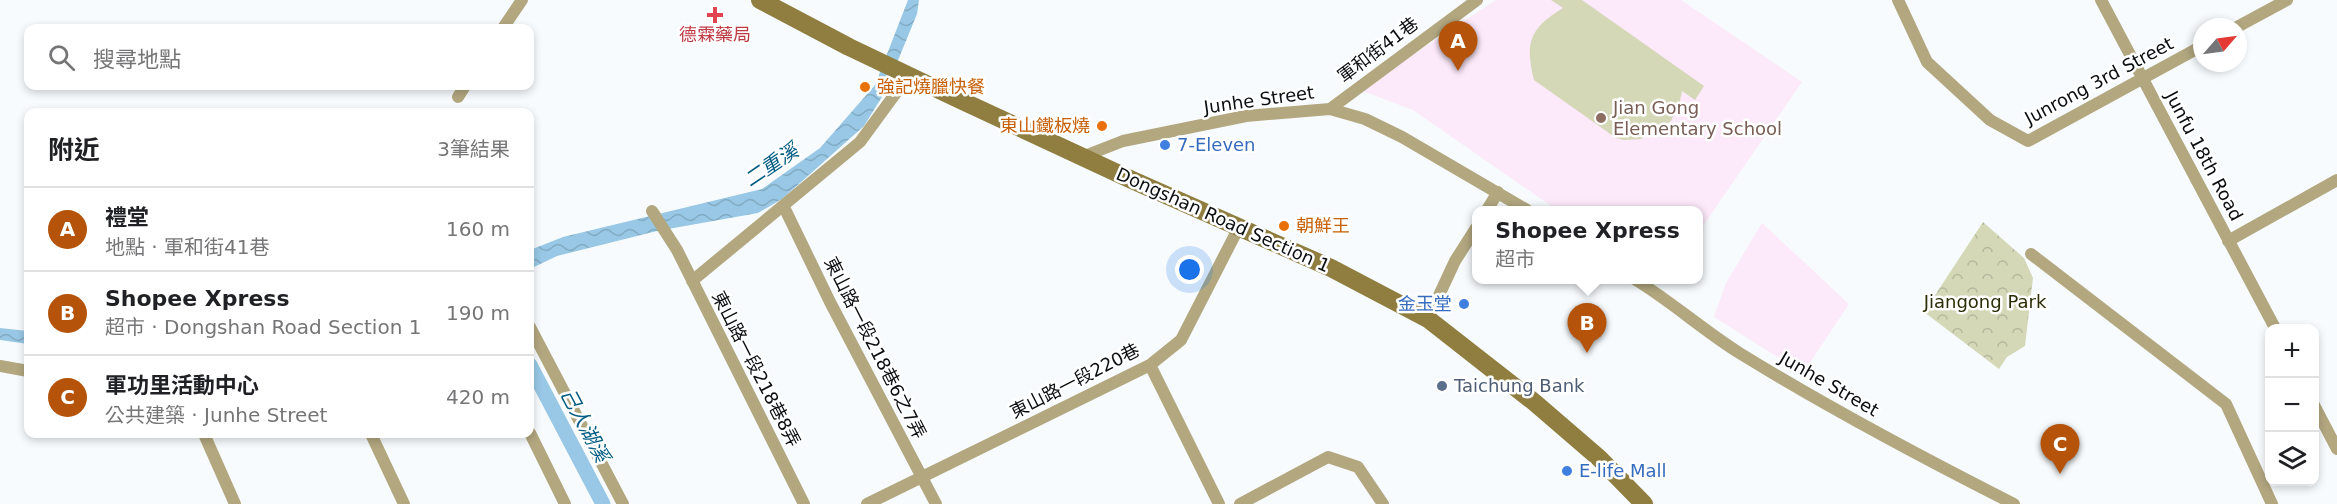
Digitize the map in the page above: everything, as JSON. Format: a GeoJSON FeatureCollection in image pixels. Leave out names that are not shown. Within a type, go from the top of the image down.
{"type":"FeatureCollection","features":[{"type":"Feature","properties":{"kind":"main road","name":"Dongshan Road Section 1"},"geometry":{"type":"LineString","coordinates":[[760,0],[880,62],[1082,157],[1331,268],[1428,319],[1543,409],[1599,458],[1644,504]]}},
{"type":"Feature","properties":{"kind":"street"},"geometry":{"type":"LineString","coordinates":[[506,24],[522,0]]}},
{"type":"Feature","properties":{"kind":"street","name":"軍和街41巷"},"geometry":{"type":"LineString","coordinates":[[1330,109],[1477,0]]}},
{"type":"Feature","properties":{"kind":"street","name":"Junrong 3rd Street"},"geometry":{"type":"LineString","coordinates":[[1898,0],[1927,62],[1990,120],[2028,141],[2193,51]]}},
{"type":"Feature","properties":{"kind":"street","name":"Junfu 18th Road"},"geometry":{"type":"LineString","coordinates":[[2101,0],[2273,324]]}},
{"type":"Feature","properties":{"kind":"street"},"geometry":{"type":"LineString","coordinates":[[2247,22],[2287,0]]}},
{"type":"Feature","properties":{"kind":"street"},"geometry":{"type":"LineString","coordinates":[[692,281],[860,142],[909,75]]}},
{"type":"Feature","properties":{"kind":"street"},"geometry":{"type":"LineString","coordinates":[[458,97],[462,90]]}},
{"type":"Feature","properties":{"kind":"street","name":"Junhe Street"},"geometry":{"type":"LineString","coordinates":[[1082,157],[1123,141],[1246,116],[1330,109],[1365,119],[1402,137],[1521,206]]}},
{"type":"Feature","properties":{"kind":"street"},"geometry":{"type":"LineString","coordinates":[[2228,241],[2337,180]]}},
{"type":"Feature","properties":{"kind":"street"},"geometry":{"type":"LineString","coordinates":[[1489,206],[1498,192]]}},
{"type":"Feature","properties":{"kind":"street","name":"東山路一段218巷6之7弄"},"geometry":{"type":"LineString","coordinates":[[784,207],[830,302],[936,504]]}},
{"type":"Feature","properties":{"kind":"street","name":"東山路一段218巷8弄"},"geometry":{"type":"LineString","coordinates":[[652,211],[677,250],[804,504]]}},
{"type":"Feature","properties":{"kind":"street","name":"東山路一段220巷"},"geometry":{"type":"LineString","coordinates":[[867,504],[921,475],[1150,365],[1181,340],[1239,227]]}},
{"type":"Feature","properties":{"kind":"street"},"geometry":{"type":"LineString","coordinates":[[1428,319],[1455,261],[1472,234]]}},
{"type":"Feature","properties":{"kind":"street"},"geometry":{"type":"LineString","coordinates":[[2031,254],[2226,404],[2272,504]]}},
{"type":"Feature","properties":{"kind":"street","name":"Junhe Street"},"geometry":{"type":"LineString","coordinates":[[1643,284],[1748,358],[1846,416],[2014,504]]}},
{"type":"Feature","properties":{"kind":"street"},"geometry":{"type":"LineString","coordinates":[[534,335],[623,504]]}},
{"type":"Feature","properties":{"kind":"street"},"geometry":{"type":"LineString","coordinates":[[1150,365],[1219,504]]}},
{"type":"Feature","properties":{"kind":"street"},"geometry":{"type":"LineString","coordinates":[[0,366],[24,370]]}},
{"type":"Feature","properties":{"kind":"street"},"geometry":{"type":"LineString","coordinates":[[2319,414],[2335,442]]}},
{"type":"Feature","properties":{"kind":"street"},"geometry":{"type":"LineString","coordinates":[[206,438],[236,504]]}},
{"type":"Feature","properties":{"kind":"street"},"geometry":{"type":"LineString","coordinates":[[373,438],[404,504]]}},
{"type":"Feature","properties":{"kind":"street"},"geometry":{"type":"LineString","coordinates":[[532,438],[565,504]]}},
{"type":"Feature","properties":{"kind":"street"},"geometry":{"type":"LineString","coordinates":[[1240,504],[1328,457],[1358,467],[1383,504]]}},
{"type":"Feature","properties":{"kind":"shaded area","name":"Jian Gong Elementary School"},"geometry":{"type":"Polygon","coordinates":[[[1496,0],[1681,0],[1802,82],[1703,226],[1703,206],[1551,206],[1413,110],[1360,90],[1496,0]]]}},
{"type":"Feature","properties":{"kind":"shaded area"},"geometry":{"type":"Polygon","coordinates":[[[1762,223],[1849,304],[1803,373],[1714,317],[1726,283],[1762,223]]]}},
{"type":"Feature","properties":{"kind":"green space"},"geometry":{"type":"Polygon","coordinates":[[[1551,0],[1582,0],[1704,86],[1695,100],[1682,91],[1671,121],[1641,139],[1616,138],[1534,80],[1530,56],[1532,38],[1543,23],[1563,8],[1551,0]]]}},
{"type":"Feature","properties":{"kind":"green space","name":"Jiangong Park"},"geometry":{"type":"Polygon","coordinates":[[[1983,222],[2024,258],[2033,278],[2025,346],[2007,357],[1999,369],[1924,312],[1983,222]]]}},
{"type":"Feature","properties":{"kind":"water","name":"二重溪"},"geometry":{"type":"Polygon","coordinates":[[[908,0],[919,0],[917,14],[885,92],[864,126],[782,199],[758,213],[657,231],[557,256],[534,267],[534,248],[563,237],[762,189],[820,148],[875,85],[908,0]]]}},
{"type":"Feature","properties":{"kind":"water"},"geometry":{"type":"Polygon","coordinates":[[[0,328],[24,331],[24,343],[0,340],[0,328]]]}},
{"type":"Feature","properties":{"kind":"waterway","name":"己人湖溪"},"geometry":{"type":"LineString","coordinates":[[534,373],[603,504]]}},
{"type":"Feature","properties":{"kind":"place","name":"德霖藥局"},"geometry":{"type":"Point","coordinates":[715,15]}},
{"type":"Feature","properties":{"kind":"place","name":"禮堂"},"geometry":{"type":"Point","coordinates":[1458,71]}},
{"type":"Feature","properties":{"kind":"place","name":"強記燒臘快餐"},"geometry":{"type":"Point","coordinates":[865,87]}},
{"type":"Feature","properties":{"kind":"place","name":"Jian Gong Elementary School"},"geometry":{"type":"Point","coordinates":[1601,118]}},
{"type":"Feature","properties":{"kind":"place","name":"東山鐵板燒"},"geometry":{"type":"Point","coordinates":[1102,126]}},
{"type":"Feature","properties":{"kind":"place","name":"7-Eleven"},"geometry":{"type":"Point","coordinates":[1165,145]}},
{"type":"Feature","properties":{"kind":"place","name":"朝鮮王"},"geometry":{"type":"Point","coordinates":[1284,226]}},
{"type":"Feature","properties":{"kind":"place","name":"金玉堂"},"geometry":{"type":"Point","coordinates":[1464,304]}},
{"type":"Feature","properties":{"kind":"place","name":"Shopee Xpress"},"geometry":{"type":"Point","coordinates":[1587,353]}},
{"type":"Feature","properties":{"kind":"place","name":"Taichung Bank"},"geometry":{"type":"Point","coordinates":[1442,386]}},
{"type":"Feature","properties":{"kind":"place","name":"E-life Mall"},"geometry":{"type":"Point","coordinates":[1567,471]}},
{"type":"Feature","properties":{"kind":"place","name":"軍功里活動中心"},"geometry":{"type":"Point","coordinates":[2060,474]}}]}
